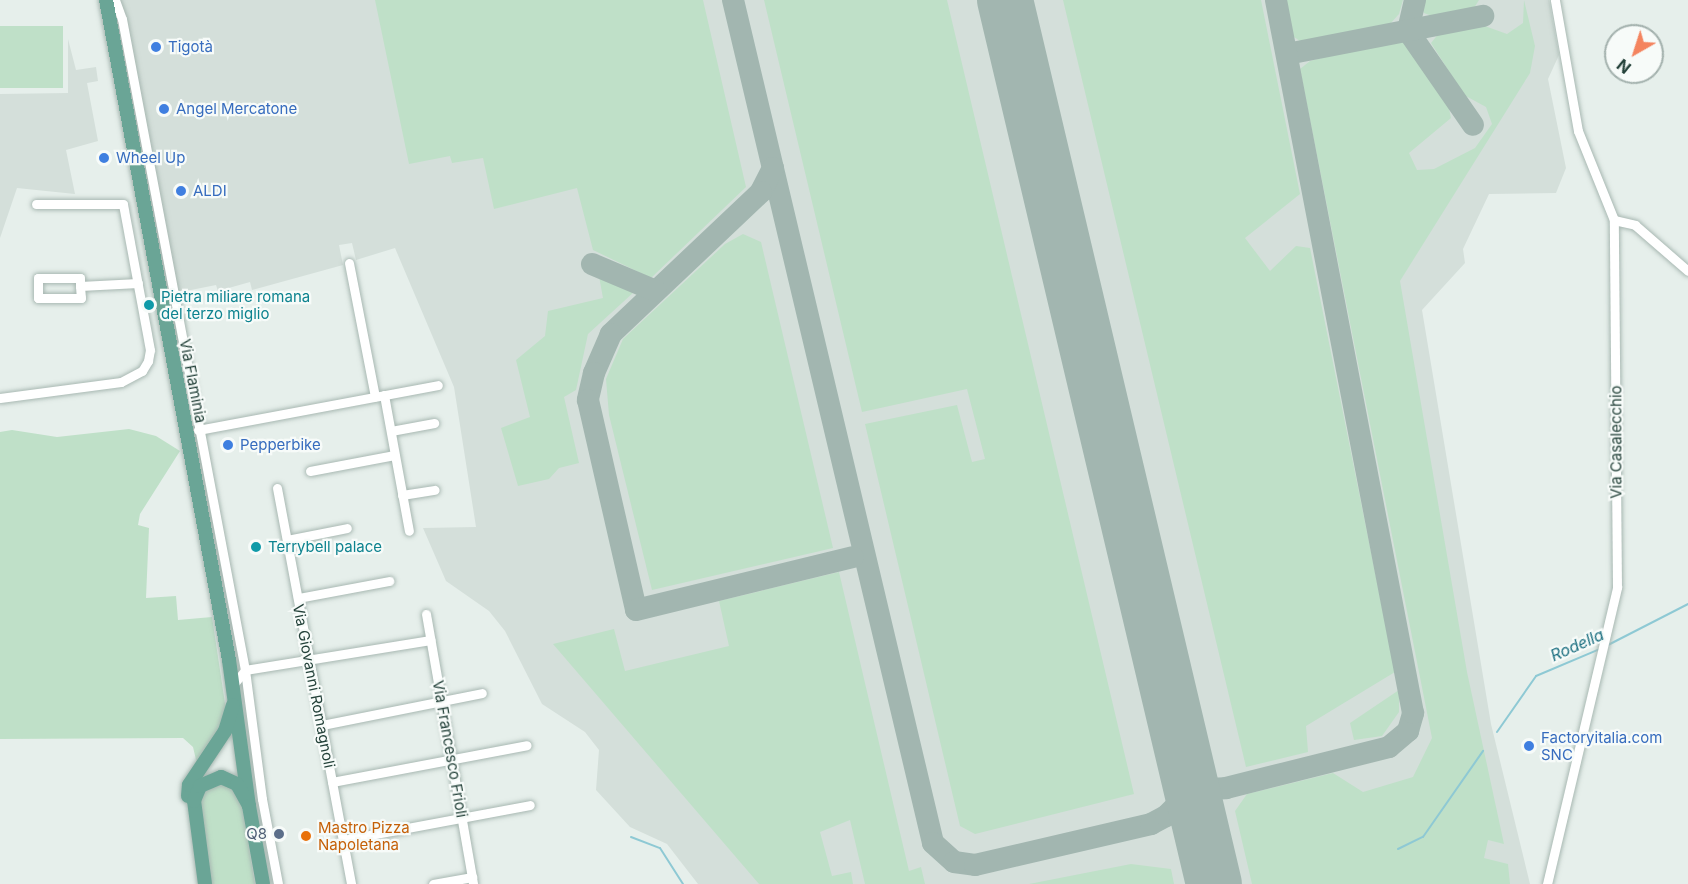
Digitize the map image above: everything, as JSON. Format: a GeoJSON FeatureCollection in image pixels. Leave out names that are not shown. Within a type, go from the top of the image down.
{"type":"FeatureCollection","features":[{"type":"Feature","properties":{"kind":"main road","name":"Via Flaminia"},"geometry":{"type":"LineString","coordinates":[[106,0],[164,286],[234,691],[249,806],[263,884]]}},
{"type":"Feature","properties":{"kind":"main road","name":"Via Flaminia"},"geometry":{"type":"LineString","coordinates":[[205,884],[195,827],[188,806],[189,785],[225,731],[234,691]]}},
{"type":"Feature","properties":{"kind":"main road","name":"Via Flaminia"},"geometry":{"type":"LineString","coordinates":[[195,827],[195,795],[210,779],[232,780],[249,806]]}},
{"type":"Feature","properties":{"kind":"street","name":"Via Flaminia"},"geometry":{"type":"LineString","coordinates":[[115,0],[122,19],[164,286],[177,310],[245,670],[278,884]]}},
{"type":"Feature","properties":{"kind":"street","name":"Via Casalecchio"},"geometry":{"type":"LineString","coordinates":[[1547,884],[1617,587],[1614,220],[1578,131],[1555,0]]}},
{"type":"Feature","properties":{"kind":"street"},"geometry":{"type":"LineString","coordinates":[[0,398],[121,382],[142,371],[150,350],[123,204],[36,204]]}},
{"type":"Feature","properties":{"kind":"street"},"geometry":{"type":"LineString","coordinates":[[1614,220],[1635,225],[1688,271]]}},
{"type":"Feature","properties":{"kind":"street"},"geometry":{"type":"LineString","coordinates":[[349,262],[380,396],[391,431],[409,531]]}},
{"type":"Feature","properties":{"kind":"street"},"geometry":{"type":"LineString","coordinates":[[38,278],[80,278],[80,286],[81,298],[38,298],[38,278]]}},
{"type":"Feature","properties":{"kind":"street"},"geometry":{"type":"LineString","coordinates":[[80,286],[138,283]]}},
{"type":"Feature","properties":{"kind":"street"},"geometry":{"type":"LineString","coordinates":[[198,430],[438,385]]}},
{"type":"Feature","properties":{"kind":"street"},"geometry":{"type":"LineString","coordinates":[[391,431],[434,423]]}},
{"type":"Feature","properties":{"kind":"street"},"geometry":{"type":"LineString","coordinates":[[310,471],[395,455]]}},
{"type":"Feature","properties":{"kind":"street","name":"Via Giovanni Romagnoli"},"geometry":{"type":"LineString","coordinates":[[277,488],[351,884]]}},
{"type":"Feature","properties":{"kind":"street"},"geometry":{"type":"LineString","coordinates":[[402,495],[435,489]]}},
{"type":"Feature","properties":{"kind":"street"},"geometry":{"type":"LineString","coordinates":[[287,540],[347,528]]}},
{"type":"Feature","properties":{"kind":"street"},"geometry":{"type":"LineString","coordinates":[[298,598],[389,581]]}},
{"type":"Feature","properties":{"kind":"street","name":"Via Francesco Frioli"},"geometry":{"type":"LineString","coordinates":[[426,614],[472,880]]}},
{"type":"Feature","properties":{"kind":"street"},"geometry":{"type":"LineString","coordinates":[[234,691],[245,670],[431,640]]}},
{"type":"Feature","properties":{"kind":"street"},"geometry":{"type":"LineString","coordinates":[[322,725],[482,693]]}},
{"type":"Feature","properties":{"kind":"street"},"geometry":{"type":"LineString","coordinates":[[332,782],[527,745]]}},
{"type":"Feature","properties":{"kind":"street"},"geometry":{"type":"LineString","coordinates":[[343,840],[530,805]]}},
{"type":"Feature","properties":{"kind":"street"},"geometry":{"type":"LineString","coordinates":[[433,884],[472,880]]}},
{"type":"Feature","properties":{"kind":"shaded area"},"geometry":{"type":"Polygon","coordinates":[[[119,0],[1549,0],[1559,55],[1548,79],[1566,168],[1556,193],[1489,194],[1463,249],[1465,263],[1422,310],[1491,724],[1530,884],[698,884],[667,844],[630,827],[596,790],[599,750],[585,732],[542,704],[505,631],[489,611],[446,581],[423,528],[476,527],[454,387],[395,248],[356,260],[352,243],[339,245],[343,265],[252,290],[250,282],[218,291],[216,285],[176,293],[119,0]]]}},
{"type":"Feature","properties":{"kind":"shaded area"},"geometry":{"type":"Polygon","coordinates":[[[68,39],[76,70],[96,67],[98,81],[87,83],[98,141],[66,150],[75,194],[17,188],[0,238],[0,94],[68,93],[68,39]]]}},
{"type":"Feature","properties":{"kind":"green space"},"geometry":{"type":"Polygon","coordinates":[[[375,0],[703,0],[746,187],[651,278],[593,250],[577,188],[494,209],[483,158],[452,163],[450,156],[409,164],[375,0]]]}},
{"type":"Feature","properties":{"kind":"green space"},"geometry":{"type":"Polygon","coordinates":[[[764,0],[947,0],[1134,794],[975,834],[960,826],[865,424],[957,405],[972,462],[985,459],[967,389],[862,412],[764,0]]]}},
{"type":"Feature","properties":{"kind":"green space"},"geometry":{"type":"Polygon","coordinates":[[[1063,0],[1261,0],[1300,194],[1245,238],[1270,271],[1296,246],[1310,248],[1395,672],[1306,726],[1308,752],[1246,767],[1063,0]]]}},
{"type":"Feature","properties":{"kind":"green space"},"geometry":{"type":"Polygon","coordinates":[[[1284,0],[1403,0],[1399,14],[1390,24],[1303,43],[1291,35],[1284,0]]]}},
{"type":"Feature","properties":{"kind":"green space"},"geometry":{"type":"Polygon","coordinates":[[[1419,0],[1479,0],[1474,8],[1435,17],[1424,13],[1419,0]]]}},
{"type":"Feature","properties":{"kind":"green space"},"geometry":{"type":"Polygon","coordinates":[[[1524,0],[1535,46],[1530,73],[1400,281],[1467,672],[1504,844],[1488,840],[1484,858],[1508,864],[1510,884],[1252,884],[1235,811],[1247,794],[1333,773],[1363,792],[1413,777],[1432,738],[1300,69],[1310,61],[1395,39],[1409,44],[1448,104],[1451,118],[1409,153],[1417,170],[1434,169],[1475,148],[1492,124],[1486,107],[1464,95],[1431,43],[1440,32],[1482,25],[1507,34],[1523,23],[1524,0]]]}},
{"type":"Feature","properties":{"kind":"green space"},"geometry":{"type":"Polygon","coordinates":[[[0,26],[63,26],[63,88],[0,88],[0,26]]]}},
{"type":"Feature","properties":{"kind":"green space"},"geometry":{"type":"Polygon","coordinates":[[[743,234],[761,242],[833,548],[652,590],[609,415],[606,379],[623,339],[725,244],[743,234]]]}},
{"type":"Feature","properties":{"kind":"green space"},"geometry":{"type":"Polygon","coordinates":[[[599,276],[634,292],[588,334],[576,390],[564,397],[579,463],[559,468],[549,479],[518,486],[501,428],[530,417],[516,360],[545,336],[548,311],[603,298],[599,276]]]}},
{"type":"Feature","properties":{"kind":"green space"},"geometry":{"type":"Polygon","coordinates":[[[129,429],[156,436],[180,451],[140,514],[138,525],[149,528],[146,598],[176,596],[178,620],[212,617],[226,710],[224,721],[197,764],[193,747],[183,738],[0,739],[0,432],[12,430],[57,437],[129,429]]]}},
{"type":"Feature","properties":{"kind":"green space"},"geometry":{"type":"Polygon","coordinates":[[[839,572],[909,871],[921,867],[925,884],[865,884],[850,820],[820,832],[832,876],[851,872],[853,884],[759,884],[553,644],[614,629],[625,671],[729,646],[719,601],[839,572]]]}},
{"type":"Feature","properties":{"kind":"green space"},"geometry":{"type":"Polygon","coordinates":[[[1399,690],[1399,712],[1382,736],[1354,740],[1350,723],[1399,690]]]}},
{"type":"Feature","properties":{"kind":"green space"},"geometry":{"type":"Polygon","coordinates":[[[210,783],[229,784],[241,800],[255,884],[211,884],[199,795],[210,783]]]}},
{"type":"Feature","properties":{"kind":"green space"},"geometry":{"type":"Polygon","coordinates":[[[1131,864],[1171,869],[1174,884],[1029,884],[1131,864]]]}},
{"type":"Feature","properties":{"kind":"waterway","name":"Rodella"},"geometry":{"type":"LineString","coordinates":[[1608,645],[1688,604]]}},
{"type":"Feature","properties":{"kind":"waterway","name":"Rodella"},"geometry":{"type":"LineString","coordinates":[[1497,732],[1536,676],[1600,649]]}},
{"type":"Feature","properties":{"kind":"waterway","name":"Rodella"},"geometry":{"type":"LineString","coordinates":[[1398,849],[1423,837],[1483,751]]}},
{"type":"Feature","properties":{"kind":"waterway","name":"Rodella"},"geometry":{"type":"LineString","coordinates":[[631,837],[660,848],[683,884]]}},
{"type":"Feature","properties":{"kind":"taxiway"},"geometry":{"type":"LineString","coordinates":[[733,0],[933,843],[954,862],[975,865],[1151,824],[1166,816],[1178,804],[1185,761]]}},
{"type":"Feature","properties":{"kind":"taxiway"},"geometry":{"type":"LineString","coordinates":[[1187,768],[1202,789],[1226,788],[1389,747],[1408,731],[1413,713],[1276,0]]}},
{"type":"Feature","properties":{"kind":"taxiway"},"geometry":{"type":"LineString","coordinates":[[1415,0],[1408,31],[1473,125]]}},
{"type":"Feature","properties":{"kind":"taxiway"},"geometry":{"type":"LineString","coordinates":[[1287,54],[1483,16]]}},
{"type":"Feature","properties":{"kind":"taxiway"},"geometry":{"type":"LineString","coordinates":[[773,168],[761,192],[611,334],[594,373],[588,400],[636,610],[853,557]]}},
{"type":"Feature","properties":{"kind":"taxiway"},"geometry":{"type":"LineString","coordinates":[[592,264],[656,291]]}},
{"type":"Feature","properties":{"kind":"runway"},"geometry":{"type":"LineString","coordinates":[[1005,0],[1214,884]]}},
{"type":"Feature","properties":{"kind":"place","name":"Tigotà"},"geometry":{"type":"Point","coordinates":[156,47]}},
{"type":"Feature","properties":{"kind":"place","name":"Angel Mercatone"},"geometry":{"type":"Point","coordinates":[164,109]}},
{"type":"Feature","properties":{"kind":"place","name":"Wheel Up"},"geometry":{"type":"Point","coordinates":[104,158]}},
{"type":"Feature","properties":{"kind":"place","name":"ALDI"},"geometry":{"type":"Point","coordinates":[181,191]}},
{"type":"Feature","properties":{"kind":"place","name":"Pietra miliare romana del terzo miglio"},"geometry":{"type":"Point","coordinates":[149,305]}},
{"type":"Feature","properties":{"kind":"place","name":"Pepperbike"},"geometry":{"type":"Point","coordinates":[228,445]}},
{"type":"Feature","properties":{"kind":"place","name":"Terrybell palace"},"geometry":{"type":"Point","coordinates":[256,547]}},
{"type":"Feature","properties":{"kind":"place","name":"Factoryitalia.com SNC"},"geometry":{"type":"Point","coordinates":[1529,746]}},
{"type":"Feature","properties":{"kind":"place","name":"Q8"},"geometry":{"type":"Point","coordinates":[279,834]}},
{"type":"Feature","properties":{"kind":"place","name":"Mastro Pizza Napoletana"},"geometry":{"type":"Point","coordinates":[306,836]}}]}
